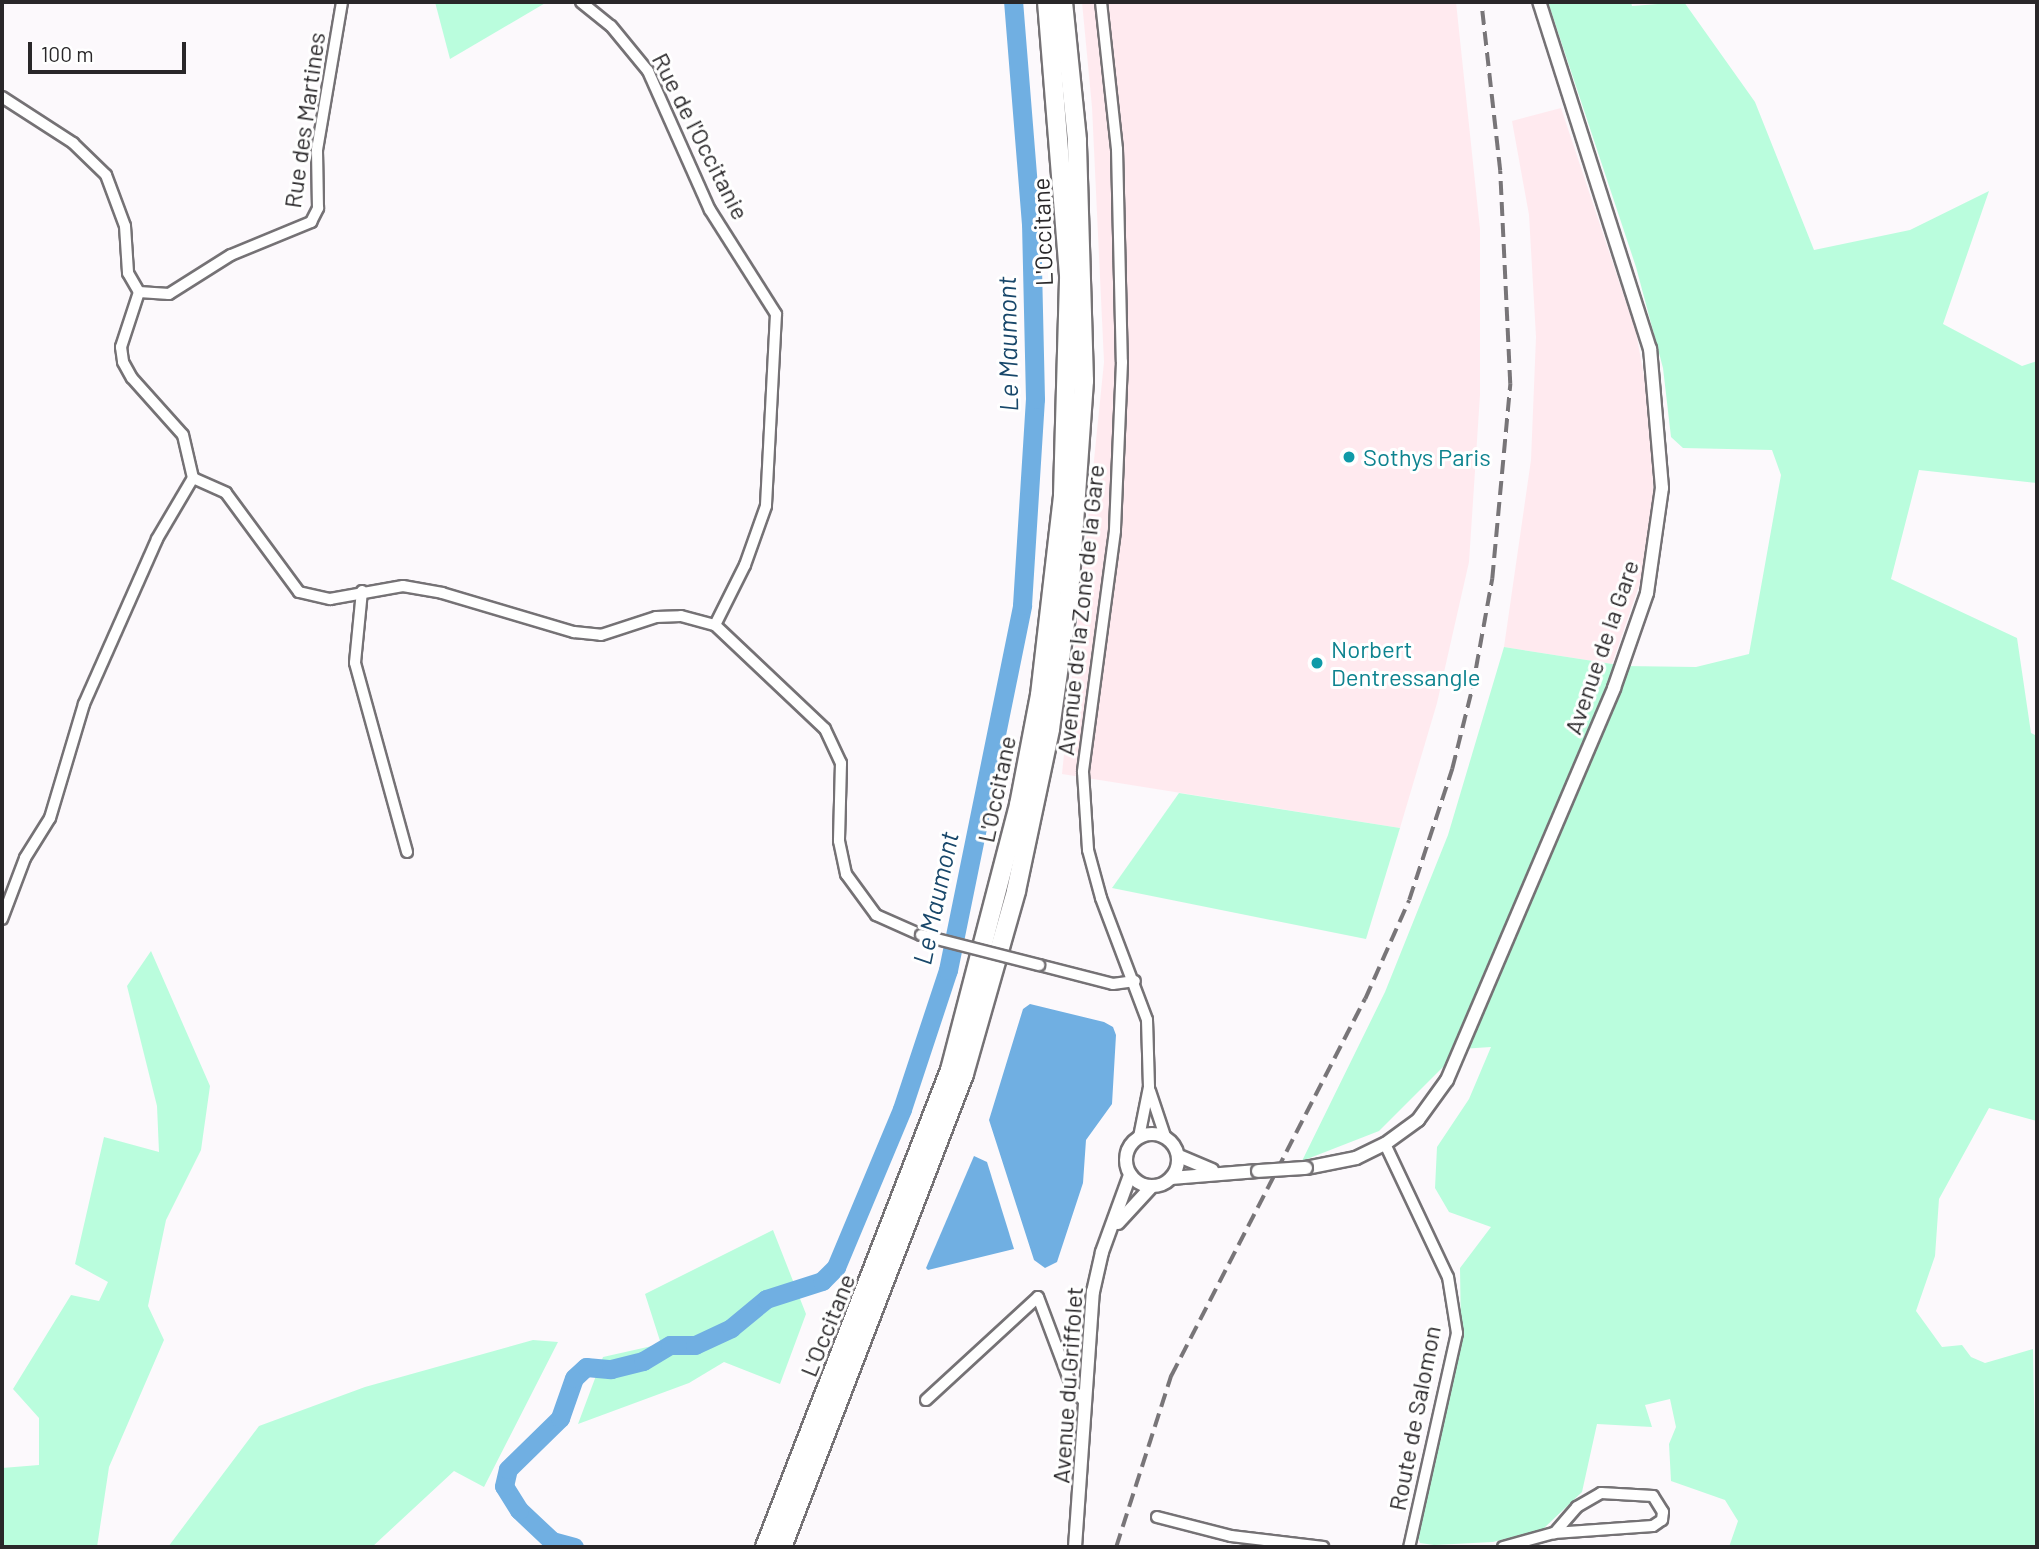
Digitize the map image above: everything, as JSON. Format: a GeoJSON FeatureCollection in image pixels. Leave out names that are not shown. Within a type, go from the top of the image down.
{"type":"FeatureCollection","features":[{"type":"Feature","properties":{"kind":"highway","name":"L'Occitane"},"geometry":{"type":"LineString","coordinates":[[765,1547],[950,1070],[997,897],[1037,709],[1054,593],[1068,387],[1063,166],[1046,2]]}},
{"type":"Feature","properties":{"kind":"highway","name":"L'Occitane"},"geometry":{"type":"LineString","coordinates":[[782,1547],[964,1074],[1013,903],[1050,729],[1070,582],[1084,381],[1079,165],[1063,2]]}},
{"type":"Feature","properties":{"kind":"street","name":"Rue des Martines"},"geometry":{"type":"LineString","coordinates":[[139,292],[169,294],[231,255],[311,222],[318,208],[317,150],[342,2]]}},
{"type":"Feature","properties":{"kind":"street","name":"Rue de l'Occitanie"},"geometry":{"type":"LineString","coordinates":[[581,2],[611,26],[648,71],[710,210],[776,314],[766,506],[745,565],[715,625]]}},
{"type":"Feature","properties":{"kind":"street","name":"Avenue de la Zone de la Gare"},"geometry":{"type":"LineString","coordinates":[[1101,2],[1117,149],[1122,362],[1115,531],[1083,772],[1088,850],[1101,898],[1135,981],[1151,1047],[1149,1087],[1139,1137]]}},
{"type":"Feature","properties":{"kind":"street","name":"Avenue de la Gare"},"geometry":{"type":"LineString","coordinates":[[1171,1178],[1219,1172],[1306,1168],[1356,1158],[1385,1144],[1418,1119],[1458,1057],[1614,688],[1647,593],[1657,541],[1662,488],[1650,349],[1539,2]]}},
{"type":"Feature","properties":{"kind":"street"},"geometry":{"type":"LineString","coordinates":[[2,97],[73,143],[106,175],[125,226],[128,273],[139,292],[121,347],[123,362],[132,378],[183,435],[193,478],[157,539],[84,704],[50,818],[25,858],[2,919]]}},
{"type":"Feature","properties":{"kind":"street"},"geometry":{"type":"LineString","coordinates":[[193,478],[226,493],[299,592],[330,599],[402,586],[442,593],[587,634],[601,635],[656,617],[681,616],[715,625],[825,729],[841,764],[839,841],[846,874],[876,915],[921,935],[1113,984],[1135,981]]}},
{"type":"Feature","properties":{"kind":"street"},"geometry":{"type":"LineString","coordinates":[[362,592],[354,642],[355,663],[407,852]]}},
{"type":"Feature","properties":{"kind":"street","name":"Avenue de la Zone de la Gare"},"geometry":{"type":"LineString","coordinates":[[1149,1087],[1165,1136]]}},
{"type":"Feature","properties":{"kind":"street"},"geometry":{"type":"LineString","coordinates":[[1152,1186],[1130,1175],[1126,1158],[1139,1137],[1165,1136],[1179,1156],[1219,1172]]}},
{"type":"Feature","properties":{"kind":"street","name":"Route de Salomon"},"geometry":{"type":"LineString","coordinates":[[1385,1144],[1448,1277],[1457,1333],[1409,1547]]}},
{"type":"Feature","properties":{"kind":"street"},"geometry":{"type":"LineString","coordinates":[[1113,1228],[1152,1186],[1171,1178],[1179,1156]]}},
{"type":"Feature","properties":{"kind":"street","name":"Avenue du Griffolet"},"geometry":{"type":"LineString","coordinates":[[1075,1547],[1093,1292],[1102,1252],[1113,1228],[1130,1175]]}},
{"type":"Feature","properties":{"kind":"street"},"geometry":{"type":"LineString","coordinates":[[926,1400],[1038,1297],[1073,1390],[1085,1402]]}},
{"type":"Feature","properties":{"kind":"street"},"geometry":{"type":"LineString","coordinates":[[1503,1547],[1554,1533],[1653,1527],[1662,1520],[1663,1512],[1653,1496],[1601,1493],[1577,1507],[1554,1533]]}},
{"type":"Feature","properties":{"kind":"street"},"geometry":{"type":"LineString","coordinates":[[1157,1517],[1231,1536],[1323,1547]]}},
{"type":"Feature","properties":{"kind":"shaded area"},"geometry":{"type":"Polygon","coordinates":[[[1082,2],[1456,2],[1480,229],[1480,395],[1469,562],[1437,703],[1400,828],[1062,774],[1104,362],[1092,107],[1082,2]]]}},
{"type":"Feature","properties":{"kind":"shaded area"},"geometry":{"type":"Polygon","coordinates":[[[1561,108],[1636,332],[1652,420],[1653,498],[1641,580],[1612,664],[1504,647],[1531,460],[1536,337],[1529,215],[1512,121],[1561,108]]]}},
{"type":"Feature","properties":{"kind":"green space"},"geometry":{"type":"Polygon","coordinates":[[[435,2],[547,2],[450,59],[435,2]]]}},
{"type":"Feature","properties":{"kind":"green space"},"geometry":{"type":"Polygon","coordinates":[[[1548,2],[1631,2],[1632,6],[1684,2],[1755,102],[1814,250],[1910,230],[1989,191],[1943,324],[2022,366],[2037,361],[2037,483],[1919,470],[1891,579],[2017,638],[2031,733],[2037,736],[2037,1121],[1989,1108],[1939,1199],[1935,1256],[1916,1311],[1942,1347],[1962,1345],[1971,1357],[1985,1363],[2033,1349],[2037,1547],[1729,1547],[1738,1521],[1725,1500],[1671,1481],[1669,1444],[1676,1427],[1670,1399],[1645,1405],[1652,1427],[1597,1424],[1582,1492],[1543,1529],[1493,1542],[1434,1545],[1420,1543],[1418,1538],[1461,1335],[1460,1268],[1491,1227],[1449,1212],[1435,1188],[1437,1147],[1469,1099],[1491,1047],[1461,1049],[1379,1131],[1302,1161],[1385,992],[1448,835],[1504,647],[1625,666],[1696,667],[1749,654],[1781,475],[1772,450],[1683,448],[1671,437],[1663,368],[1636,267],[1548,2]]]}},
{"type":"Feature","properties":{"kind":"green space"},"geometry":{"type":"Polygon","coordinates":[[[1179,793],[1400,828],[1366,939],[1112,888],[1179,793]]]}},
{"type":"Feature","properties":{"kind":"green space"},"geometry":{"type":"Polygon","coordinates":[[[151,951],[210,1086],[201,1150],[166,1220],[148,1306],[164,1340],[109,1467],[97,1547],[2,1547],[2,1468],[39,1465],[39,1418],[13,1389],[71,1295],[99,1301],[108,1282],[75,1264],[104,1137],[159,1152],[157,1106],[127,986],[151,951]]]}},
{"type":"Feature","properties":{"kind":"green space"},"geometry":{"type":"Polygon","coordinates":[[[773,1230],[806,1314],[780,1384],[724,1362],[689,1383],[578,1424],[603,1357],[661,1344],[645,1294],[773,1230]]]}},
{"type":"Feature","properties":{"kind":"green space"},"geometry":{"type":"Polygon","coordinates":[[[533,1340],[558,1342],[484,1487],[454,1471],[372,1547],[168,1547],[259,1426],[365,1387],[533,1340]]]}},
{"type":"Feature","properties":{"kind":"water"},"geometry":{"type":"Polygon","coordinates":[[[1030,1004],[1104,1022],[1113,1027],[1116,1035],[1112,1104],[1086,1140],[1083,1183],[1057,1262],[1045,1268],[1034,1260],[989,1120],[1023,1009],[1030,1004]]]}},
{"type":"Feature","properties":{"kind":"water"},"geometry":{"type":"Polygon","coordinates":[[[974,1156],[987,1162],[1014,1249],[928,1270],[926,1268],[974,1156]]]}},
{"type":"Feature","properties":{"kind":"waterway","name":"Le Maumont"},"geometry":{"type":"LineString","coordinates":[[574,1547],[552,1541],[519,1510],[504,1486],[508,1469],[560,1418],[574,1378],[586,1367],[611,1369],[643,1361],[670,1345],[695,1345],[731,1328],[766,1299],[822,1281],[836,1267],[902,1109],[948,970],[1022,605],[1035,399],[1031,224],[1013,2]]}},
{"type":"Feature","properties":{"kind":"railway"},"geometry":{"type":"LineString","coordinates":[[1116,1547],[1171,1376],[1365,999],[1409,900],[1452,769],[1472,689],[1492,579],[1510,384],[1500,171],[1481,2]]}},
{"type":"Feature","properties":{"kind":"place","name":"Sothys Paris"},"geometry":{"type":"Point","coordinates":[1349,457]}},
{"type":"Feature","properties":{"kind":"place","name":"Norbert Dentressangle"},"geometry":{"type":"Point","coordinates":[1317,663]}}]}
